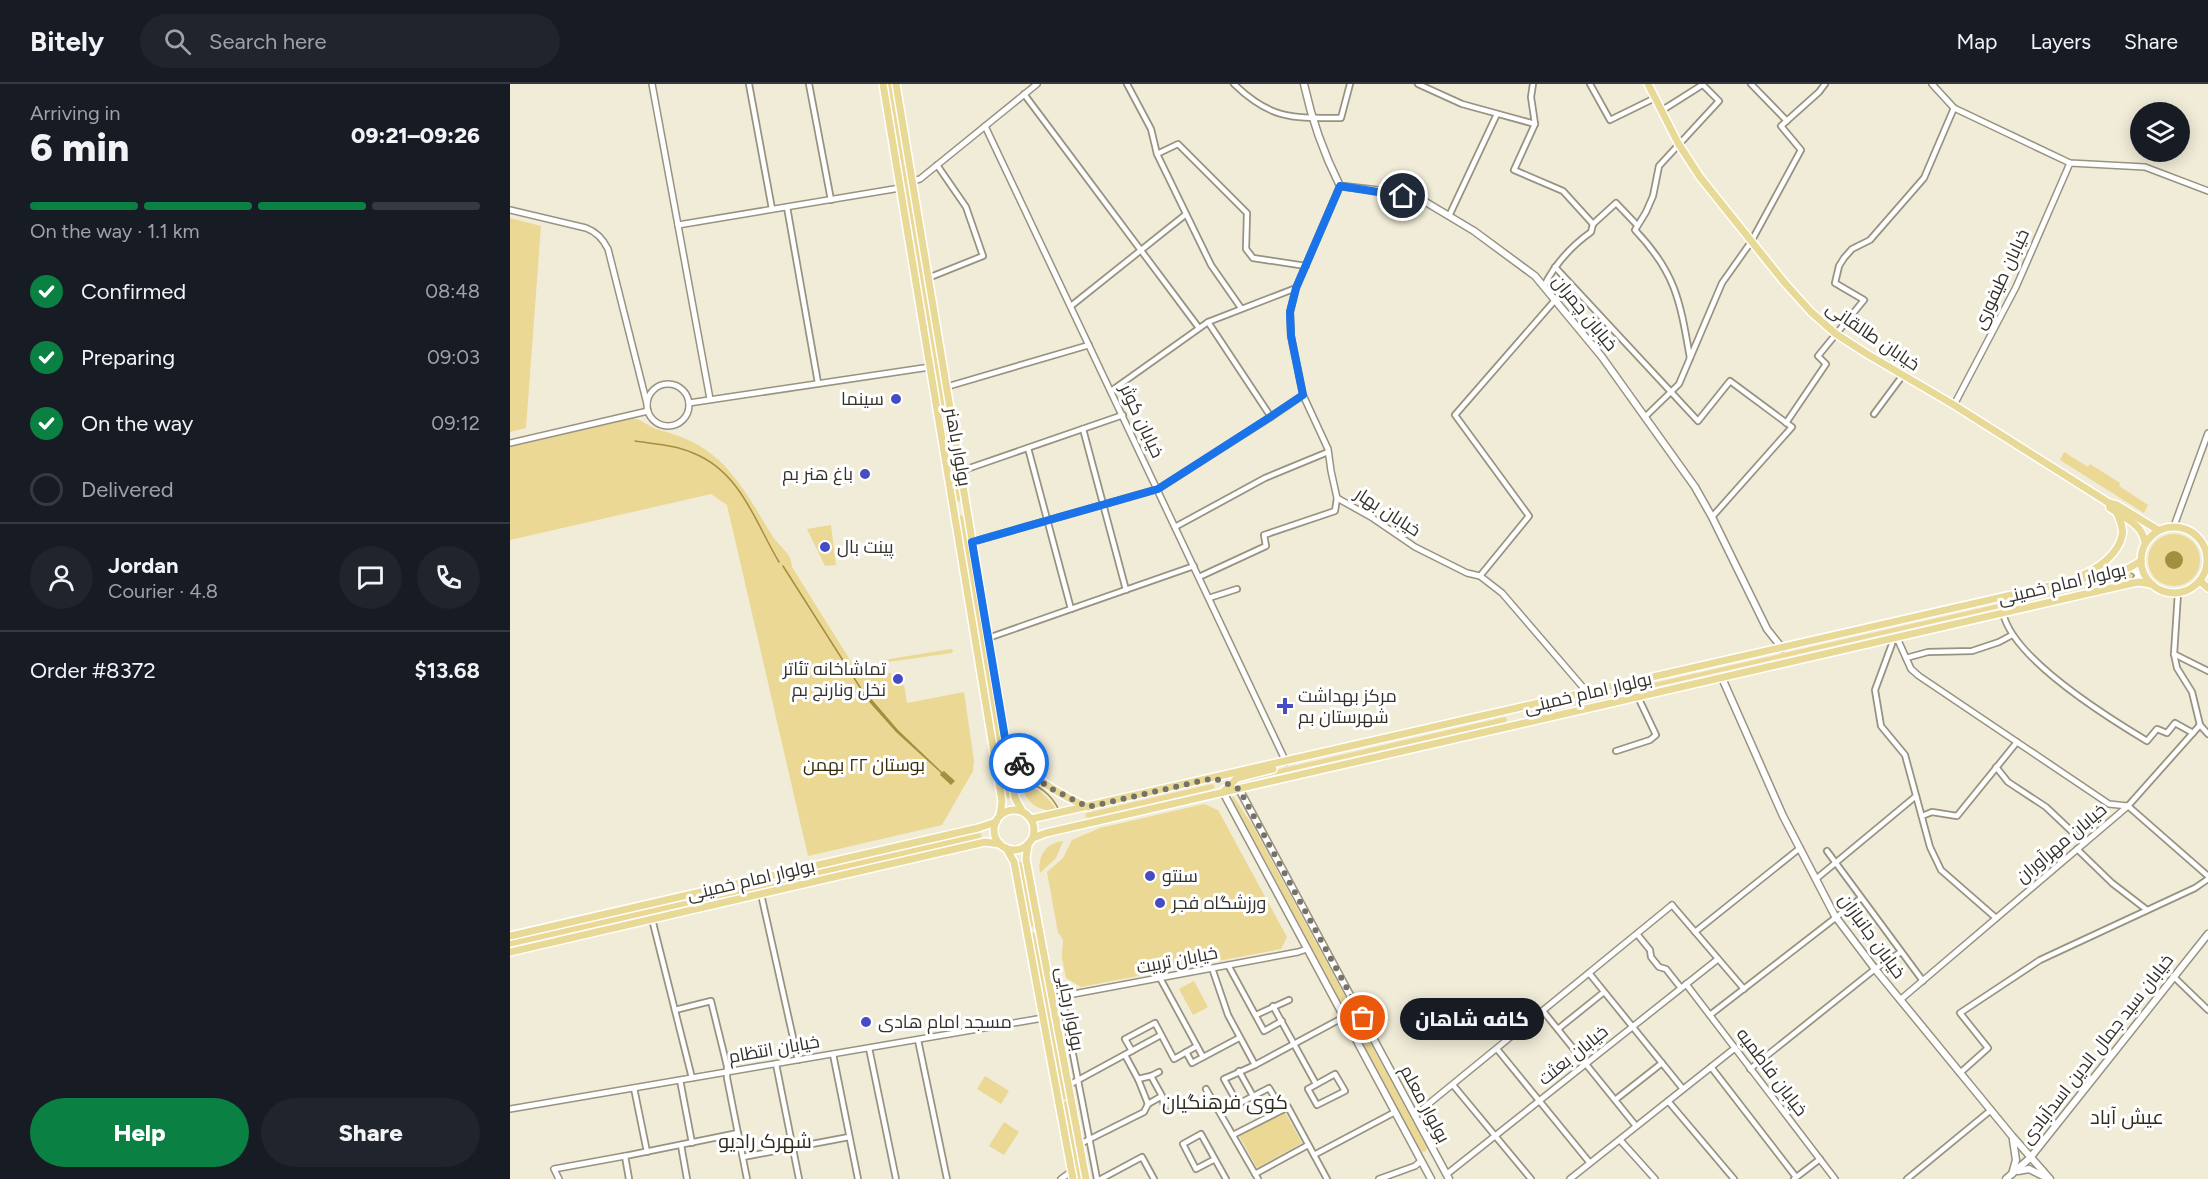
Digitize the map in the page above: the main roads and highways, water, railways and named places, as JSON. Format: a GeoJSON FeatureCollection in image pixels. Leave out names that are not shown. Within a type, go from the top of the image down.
{"type":"FeatureCollection","features":[{"type":"Feature","properties":{"kind":"main road","name":"بولوار باهنر"},"geometry":{"type":"LineString","coordinates":[[883,84],[1002,801],[998,819]]}},
{"type":"Feature","properties":{"kind":"main road","name":"بولوار باهنر"},"geometry":{"type":"LineString","coordinates":[[896,84],[1015,798],[1022,811]]}},
{"type":"Feature","properties":{"kind":"main road","name":"خیابان چمران"},"geometry":{"type":"LineString","coordinates":[[1304,84],[1311,118],[1323,153],[1340,186],[1383,191],[1424,201],[1500,250],[1535,276],[1556,299],[1646,416],[1695,488],[1712,517],[1767,629],[1782,648]]}},
{"type":"Feature","properties":{"kind":"main road","name":"خیابان طالقانی"},"geometry":{"type":"LineString","coordinates":[[1648,84],[1678,143],[1700,177],[1751,242],[1811,312],[1836,334],[1954,405],[2109,504],[2117,505],[2158,530]]}},
{"type":"Feature","properties":{"kind":"main road"},"geometry":{"type":"LineString","coordinates":[[2109,504],[2141,531],[2145,543],[2141,561],[2144,575],[2161,591],[2178,593],[2190,590],[2200,581],[2206,571],[2208,556],[2205,541],[2188,529],[2174,526],[2158,530],[2145,543]]}},
{"type":"Feature","properties":{"kind":"main road"},"geometry":{"type":"LineString","coordinates":[[954,510],[966,508]]}},
{"type":"Feature","properties":{"kind":"main road"},"geometry":{"type":"LineString","coordinates":[[2062,583],[2095,570],[2109,558],[2122,536],[2117,513]]}},
{"type":"Feature","properties":{"kind":"main road","name":"بولوار امام خمینی"},"geometry":{"type":"LineString","coordinates":[[1031,819],[2128,568],[2141,561]]}},
{"type":"Feature","properties":{"kind":"main road"},"geometry":{"type":"LineString","coordinates":[[2200,581],[2208,588]]}},
{"type":"Feature","properties":{"kind":"main road","name":"بولوار امام خمینی"},"geometry":{"type":"LineString","coordinates":[[1030,841],[1080,825],[2133,583],[2151,584]]}},
{"type":"Feature","properties":{"kind":"main road","name":"خیابان جانبازان"},"geometry":{"type":"LineString","coordinates":[[1722,678],[1783,816],[1834,916],[1900,1000],[2030,1158],[2050,1179]]}},
{"type":"Feature","properties":{"kind":"main road"},"geometry":{"type":"LineString","coordinates":[[1514,709],[1518,724]]}},
{"type":"Feature","properties":{"kind":"main road"},"geometry":{"type":"LineString","coordinates":[[1007,750],[1039,781],[1088,807]]}},
{"type":"Feature","properties":{"kind":"main road"},"geometry":{"type":"LineString","coordinates":[[1223,792],[1237,778],[1323,756],[1333,751]]}},
{"type":"Feature","properties":{"kind":"main road"},"geometry":{"type":"LineString","coordinates":[[1214,778],[1239,789]]}},
{"type":"Feature","properties":{"kind":"main road"},"geometry":{"type":"LineString","coordinates":[[1237,778],[1249,786]]}},
{"type":"Feature","properties":{"kind":"main road","name":"بولوار معلم"},"geometry":{"type":"LineString","coordinates":[[1239,789],[1448,1177]]}},
{"type":"Feature","properties":{"kind":"main road","name":"بولوار معلم"},"geometry":{"type":"LineString","coordinates":[[1223,792],[1431,1179]]}},
{"type":"Feature","properties":{"kind":"main road"},"geometry":{"type":"LineString","coordinates":[[1011,810],[1022,811],[1031,819],[1034,826],[1030,841],[1018,850],[1003,846],[994,833],[998,819],[1011,810]]}},
{"type":"Feature","properties":{"kind":"main road"},"geometry":{"type":"LineString","coordinates":[[1076,810],[1080,825]]}},
{"type":"Feature","properties":{"kind":"main road","name":"بولوار امام خمینی"},"geometry":{"type":"LineString","coordinates":[[510,936],[978,828],[998,819]]}},
{"type":"Feature","properties":{"kind":"main road"},"geometry":{"type":"LineString","coordinates":[[978,828],[983,842]]}},
{"type":"Feature","properties":{"kind":"main road","name":"بولوار رجایی"},"geometry":{"type":"LineString","coordinates":[[1030,841],[1026,859],[1086,1179]]}},
{"type":"Feature","properties":{"kind":"main road","name":"بولوار امام خمینی"},"geometry":{"type":"LineString","coordinates":[[510,952],[983,842],[1003,846]]}},
{"type":"Feature","properties":{"kind":"main road","name":"بولوار رجایی"},"geometry":{"type":"LineString","coordinates":[[1003,846],[1014,862],[1073,1179]]}},
{"type":"Feature","properties":{"kind":"main road"},"geometry":{"type":"LineString","coordinates":[[1028,936],[1029,931],[1033,929],[1038,930],[1040,934]]}},
{"type":"Feature","properties":{"kind":"main road","name":"خیابان سید جمال الدین اسدآبادی"},"geometry":{"type":"LineString","coordinates":[[2009,1177],[2030,1158],[2208,934]]}},
{"type":"Feature","properties":{"kind":"main road"},"geometry":{"type":"LineString","coordinates":[[2009,1177],[2016,1160],[2012,1136]]}},
{"type":"Feature","properties":{"kind":"main road"},"geometry":{"type":"LineString","coordinates":[[1421,1161],[1435,1154]]}},
{"type":"Feature","properties":{"kind":"main road"},"geometry":{"type":"LineString","coordinates":[[2009,1177],[2026,1169],[2050,1179]]}},
{"type":"Feature","properties":{"kind":"waterway"},"geometry":{"type":"LineString","coordinates":[[635,441],[686,450],[709,461],[723,472],[745,500],[779,562]]}},
{"type":"Feature","properties":{"kind":"waterway"},"geometry":{"type":"LineString","coordinates":[[783,566],[863,692]]}},
{"type":"Feature","properties":{"kind":"waterway"},"geometry":{"type":"LineString","coordinates":[[1021,781],[1043,791],[1059,810]]}},
{"type":"Feature","properties":{"kind":"place","name":"سینما"},"geometry":{"type":"Point","coordinates":[896,399]}},
{"type":"Feature","properties":{"kind":"place","name":"باغ هنر بم"},"geometry":{"type":"Point","coordinates":[865,474]}},
{"type":"Feature","properties":{"kind":"place","name":"پینت بال"},"geometry":{"type":"Point","coordinates":[825,547]}},
{"type":"Feature","properties":{"kind":"place","name":"تماشاخانه تئاتر نخل ونارنج بم"},"geometry":{"type":"Point","coordinates":[898,679]}},
{"type":"Feature","properties":{"kind":"place","name":"مرکز بهداشت شهرستان بم"},"geometry":{"type":"Point","coordinates":[1285,706]}},
{"type":"Feature","properties":{"kind":"place","name":"سنتو"},"geometry":{"type":"Point","coordinates":[1150,876]}},
{"type":"Feature","properties":{"kind":"place","name":"ورزشگاه فجر"},"geometry":{"type":"Point","coordinates":[1160,903]}},
{"type":"Feature","properties":{"kind":"place","name":"کافه شاهان"},"geometry":{"type":"Point","coordinates":[1363,1018]}},
{"type":"Feature","properties":{"kind":"place","name":"مسجد امام هادی"},"geometry":{"type":"Point","coordinates":[866,1022]}},
{"type":"Feature","properties":{"kind":"district","name":"کوی فرهنگیان"},"geometry":{"type":"Point","coordinates":[1225,1102]}},
{"type":"Feature","properties":{"kind":"district","name":"عیش آباد"},"geometry":{"type":"Point","coordinates":[2127,1117]}},
{"type":"Feature","properties":{"kind":"district","name":"شهرک رادیو"},"geometry":{"type":"Point","coordinates":[765,1141]}},
{"type":"Feature","properties":{"kind":"park label","name":"بوستان ۲۲ بهمن"},"geometry":{"type":"Point","coordinates":[864,765]}}]}
